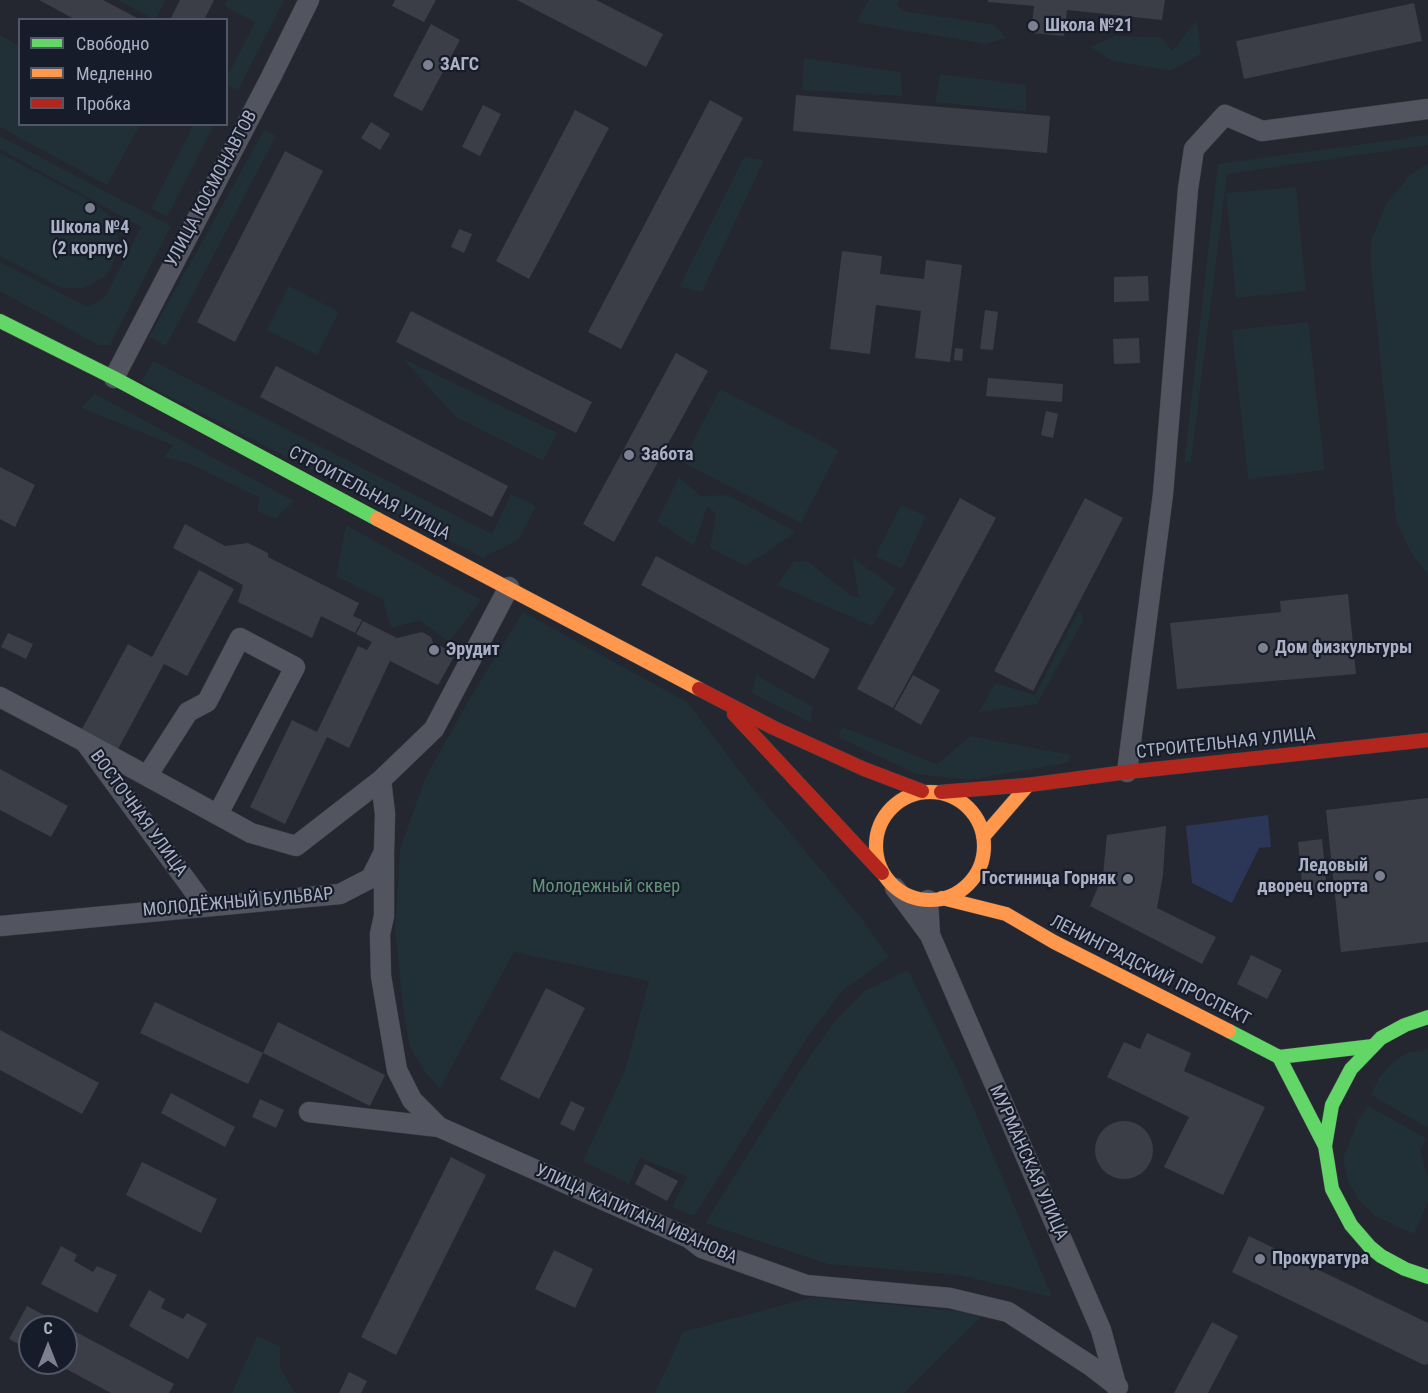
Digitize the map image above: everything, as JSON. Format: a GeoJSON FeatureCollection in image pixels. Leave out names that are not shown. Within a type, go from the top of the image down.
{"type":"FeatureCollection","features":[{"type":"Feature","properties":{"kind":"street","name":"УЛИЦА КОСМОНАВТОВ"},"geometry":{"type":"LineString","coordinates":[[114,378],[271,78],[309,0]]}},
{"type":"Feature","properties":{"kind":"street"},"geometry":{"type":"LineString","coordinates":[[1127,772],[1163,494],[1188,189],[1194,149],[1225,115],[1262,131],[1428,109]]}},
{"type":"Feature","properties":{"kind":"street","name":"СТРОИТЕЛЬНАЯ УЛИЦА"},"geometry":{"type":"LineString","coordinates":[[0,321],[114,378],[313,486],[774,728],[854,765],[922,792]]}},
{"type":"Feature","properties":{"kind":"street"},"geometry":{"type":"LineString","coordinates":[[85,742],[251,832],[296,846],[381,780],[434,729],[508,587]]}},
{"type":"Feature","properties":{"kind":"street"},"geometry":{"type":"LineString","coordinates":[[147,776],[188,712],[207,702],[240,638],[296,667],[218,814]]}},
{"type":"Feature","properties":{"kind":"street","name":"ВОСТОЧНАЯ УЛИЦА"},"geometry":{"type":"LineString","coordinates":[[0,697],[85,742],[205,906]]}},
{"type":"Feature","properties":{"kind":"street","name":"СТРОИТЕЛЬНАЯ УЛИЦА"},"geometry":{"type":"LineString","coordinates":[[721,700],[890,882]]}},
{"type":"Feature","properties":{"kind":"street","name":"СТРОИТЕЛЬНАЯ УЛИЦА"},"geometry":{"type":"LineString","coordinates":[[941,792],[1028,785],[1127,772],[1428,740]]}},
{"type":"Feature","properties":{"kind":"street","name":"МОЛОДЁЖНЫЙ БУЛЬВАР"},"geometry":{"type":"LineString","coordinates":[[0,926],[340,894],[371,878],[384,852],[385,814],[381,780]]}},
{"type":"Feature","properties":{"kind":"street"},"geometry":{"type":"LineString","coordinates":[[983,837],[1028,785]]}},
{"type":"Feature","properties":{"kind":"street"},"geometry":{"type":"LineString","coordinates":[[890,882],[909,896],[935,899],[965,887],[981,874],[983,837],[977,819],[967,806],[941,792],[922,792],[903,798],[888,810],[881,822],[875,845],[878,864],[890,882],[930,935]]}},
{"type":"Feature","properties":{"kind":"street"},"geometry":{"type":"LineString","coordinates":[[384,852],[384,916],[380,934],[381,976],[397,1070],[412,1100],[440,1127]]}},
{"type":"Feature","properties":{"kind":"street","name":"ЛЕНИНГРАДСКИЙ ПРОСПЕКТ"},"geometry":{"type":"LineString","coordinates":[[995,897],[1006,914]]}},
{"type":"Feature","properties":{"kind":"street"},"geometry":{"type":"LineString","coordinates":[[930,935],[935,899]]}},
{"type":"Feature","properties":{"kind":"street","name":"ЛЕНИНГРАДСКИЙ ПРОСПЕКТ"},"geometry":{"type":"LineString","coordinates":[[935,899],[1006,914],[1054,942],[1279,1057]]}},
{"type":"Feature","properties":{"kind":"street","name":"МУРМАНСКАЯ УЛИЦА"},"geometry":{"type":"LineString","coordinates":[[930,935],[1101,1330],[1117,1390]]}},
{"type":"Feature","properties":{"kind":"street"},"geometry":{"type":"LineString","coordinates":[[1428,1017],[1381,1038],[1351,1069],[1337,1094],[1329,1118],[1325,1146],[1332,1189],[1351,1225],[1381,1256],[1405,1269],[1428,1277]]}},
{"type":"Feature","properties":{"kind":"street"},"geometry":{"type":"LineString","coordinates":[[1325,1146],[1279,1057],[1373,1046]]}},
{"type":"Feature","properties":{"kind":"street"},"geometry":{"type":"LineString","coordinates":[[309,1112],[440,1127]]}},
{"type":"Feature","properties":{"kind":"street","name":"УЛИЦА КАПИТАНА ИВАНОВА"},"geometry":{"type":"LineString","coordinates":[[440,1127],[689,1238],[702,1248],[806,1285],[950,1298],[1008,1312],[1091,1366],[1117,1390]]}},
{"type":"Feature","properties":{"kind":"green space"},"geometry":{"type":"Polygon","coordinates":[[[118,0],[166,0],[156,18],[151,18],[118,0]]]}},
{"type":"Feature","properties":{"kind":"green space"},"geometry":{"type":"Polygon","coordinates":[[[227,0],[284,0],[238,90],[228,85],[228,75],[255,22],[224,6],[227,0]]]}},
{"type":"Feature","properties":{"kind":"green space"},"geometry":{"type":"Polygon","coordinates":[[[869,0],[899,0],[897,5],[905,11],[995,25],[1006,38],[986,44],[856,22],[869,0]]]}},
{"type":"Feature","properties":{"kind":"green space"},"geometry":{"type":"Polygon","coordinates":[[[1197,20],[1201,54],[1170,71],[1113,61],[1090,47],[1115,36],[1162,37],[1172,51],[1197,20]]]}},
{"type":"Feature","properties":{"kind":"green space"},"geometry":{"type":"Polygon","coordinates":[[[0,35],[18,45],[18,126],[139,126],[107,185],[0,127],[0,35]]]}},
{"type":"Feature","properties":{"kind":"green space"},"geometry":{"type":"Polygon","coordinates":[[[804,58],[900,72],[903,96],[802,90],[804,58]]]}},
{"type":"Feature","properties":{"kind":"green space"},"geometry":{"type":"Polygon","coordinates":[[[940,74],[1026,85],[1026,111],[935,102],[940,74]]]}},
{"type":"Feature","properties":{"kind":"green space"},"geometry":{"type":"Polygon","coordinates":[[[193,126],[213,126],[167,217],[151,208],[193,126]]]}},
{"type":"Feature","properties":{"kind":"green space"},"geometry":{"type":"Polygon","coordinates":[[[264,130],[276,136],[166,346],[149,337],[264,130]]]}},
{"type":"Feature","properties":{"kind":"green space"},"geometry":{"type":"Polygon","coordinates":[[[1428,135],[1428,145],[1227,174],[1191,461],[1184,463],[1218,164],[1428,135]]]}},
{"type":"Feature","properties":{"kind":"green space"},"geometry":{"type":"Polygon","coordinates":[[[0,136],[171,226],[110,345],[98,345],[0,291],[0,262],[88,307],[105,297],[141,227],[0,149],[0,136]]]}},
{"type":"Feature","properties":{"kind":"green space"},"geometry":{"type":"Polygon","coordinates":[[[0,153],[94,203],[111,217],[118,238],[118,249],[111,269],[104,277],[84,288],[62,288],[0,256],[0,153]]]}},
{"type":"Feature","properties":{"kind":"green space"},"geometry":{"type":"Polygon","coordinates":[[[744,157],[764,160],[702,292],[679,287],[744,157]]]}},
{"type":"Feature","properties":{"kind":"green space"},"geometry":{"type":"Polygon","coordinates":[[[1428,163],[1428,574],[1411,553],[1396,520],[1370,256],[1372,238],[1386,204],[1409,176],[1428,163]]]}},
{"type":"Feature","properties":{"kind":"green space"},"geometry":{"type":"Polygon","coordinates":[[[1296,187],[1306,291],[1236,298],[1226,193],[1296,187]]]}},
{"type":"Feature","properties":{"kind":"green space"},"geometry":{"type":"Polygon","coordinates":[[[289,286],[339,312],[317,355],[267,330],[289,286]]]}},
{"type":"Feature","properties":{"kind":"green space"},"geometry":{"type":"Polygon","coordinates":[[[1308,322],[1325,470],[1248,479],[1232,330],[1308,322]]]}},
{"type":"Feature","properties":{"kind":"green space"},"geometry":{"type":"Polygon","coordinates":[[[402,358],[557,433],[543,461],[456,417],[402,358]]]}},
{"type":"Feature","properties":{"kind":"green space"},"geometry":{"type":"Polygon","coordinates":[[[153,361],[492,534],[511,494],[536,506],[519,539],[483,558],[141,382],[153,361]]]}},
{"type":"Feature","properties":{"kind":"green space"},"geometry":{"type":"Polygon","coordinates":[[[720,389],[839,450],[801,523],[682,462],[720,389]]]}},
{"type":"Feature","properties":{"kind":"green space"},"geometry":{"type":"Polygon","coordinates":[[[95,394],[294,501],[275,519],[257,511],[260,498],[188,463],[164,457],[173,445],[81,408],[95,394]]]}},
{"type":"Feature","properties":{"kind":"green space"},"geometry":{"type":"Polygon","coordinates":[[[679,477],[701,496],[728,495],[796,532],[746,566],[710,548],[716,513],[707,507],[694,546],[657,521],[679,477]]]}},
{"type":"Feature","properties":{"kind":"green space"},"geometry":{"type":"Polygon","coordinates":[[[901,505],[926,516],[902,569],[875,556],[901,505]]]}},
{"type":"Feature","properties":{"kind":"green space"},"geometry":{"type":"Polygon","coordinates":[[[346,525],[481,600],[449,642],[420,620],[391,628],[383,600],[336,576],[346,525]]]}},
{"type":"Feature","properties":{"kind":"green space"},"geometry":{"type":"Polygon","coordinates":[[[852,557],[896,589],[872,626],[777,585],[794,561],[809,562],[851,596],[859,597],[852,557]]]}},
{"type":"Feature","properties":{"kind":"green space"},"geometry":{"type":"Polygon","coordinates":[[[1079,610],[1084,619],[1037,704],[979,712],[995,683],[1035,695],[1079,610]]]}},
{"type":"Feature","properties":{"kind":"green space","name":"Молодежный сквер"},"geometry":{"type":"Polygon","coordinates":[[[523,612],[687,702],[755,791],[858,914],[889,957],[843,990],[810,1033],[694,1216],[672,1207],[687,1177],[640,1158],[629,1184],[583,1161],[625,1070],[649,981],[514,952],[440,1088],[425,1072],[410,1048],[404,1016],[395,931],[400,850],[425,778],[473,693],[523,612]]]}},
{"type":"Feature","properties":{"kind":"green space"},"geometry":{"type":"Polygon","coordinates":[[[756,675],[813,707],[811,723],[752,693],[756,675]]]}},
{"type":"Feature","properties":{"kind":"green space"},"geometry":{"type":"Polygon","coordinates":[[[842,727],[937,764],[971,736],[1071,755],[1067,763],[969,780],[916,774],[838,737],[842,727]]]}},
{"type":"Feature","properties":{"kind":"green space"},"geometry":{"type":"Polygon","coordinates":[[[908,970],[962,1080],[1052,1297],[959,1275],[828,1264],[705,1223],[801,1069],[835,1021],[866,990],[908,970]]]}},
{"type":"Feature","properties":{"kind":"green space"},"geometry":{"type":"Polygon","coordinates":[[[1428,1049],[1428,1128],[1371,1095],[1379,1078],[1391,1064],[1408,1052],[1428,1049]]]}},
{"type":"Feature","properties":{"kind":"green space"},"geometry":{"type":"Polygon","coordinates":[[[1368,1106],[1426,1138],[1420,1151],[1428,1177],[1428,1202],[1414,1234],[1375,1216],[1359,1201],[1348,1181],[1343,1158],[1359,1118],[1368,1106]]]}},
{"type":"Feature","properties":{"kind":"green space"},"geometry":{"type":"Polygon","coordinates":[[[812,1297],[984,1314],[904,1393],[655,1393],[683,1332],[812,1297]]]}},
{"type":"Feature","properties":{"kind":"green space"},"geometry":{"type":"Polygon","coordinates":[[[257,1336],[280,1346],[280,1367],[295,1393],[232,1393],[257,1336]]]}},
{"type":"Feature","properties":{"kind":"water"},"geometry":{"type":"Polygon","coordinates":[[[1268,815],[1271,847],[1259,848],[1232,903],[1192,883],[1186,826],[1268,815]]]}},
{"type":"Feature","properties":{"kind":"building"},"geometry":{"type":"Polygon","coordinates":[[[39,0],[103,0],[137,18],[72,18],[39,0]]]}},
{"type":"Feature","properties":{"kind":"building"},"geometry":{"type":"Polygon","coordinates":[[[180,0],[214,0],[205,18],[171,18],[180,0]]]}},
{"type":"Feature","properties":{"kind":"building"},"geometry":{"type":"Polygon","coordinates":[[[395,0],[436,0],[424,22],[392,6],[395,0]]]}},
{"type":"Feature","properties":{"kind":"building"},"geometry":{"type":"Polygon","coordinates":[[[517,0],[596,0],[663,34],[646,67],[517,0]]]}},
{"type":"Feature","properties":{"kind":"building"},"geometry":{"type":"Polygon","coordinates":[[[988,0],[1165,0],[1162,20],[1067,10],[1064,36],[1031,33],[1034,6],[988,2],[988,0]]]}},
{"type":"Feature","properties":{"kind":"building"},"geometry":{"type":"Polygon","coordinates":[[[1414,3],[1422,41],[1244,79],[1236,41],[1414,3]]]}},
{"type":"Feature","properties":{"kind":"building"},"geometry":{"type":"Polygon","coordinates":[[[431,24],[460,40],[422,111],[393,96],[431,24]]]}},
{"type":"Feature","properties":{"kind":"building"},"geometry":{"type":"Polygon","coordinates":[[[796,95],[1050,116],[1047,153],[793,131],[796,95]]]}},
{"type":"Feature","properties":{"kind":"building"},"geometry":{"type":"Polygon","coordinates":[[[710,100],[743,118],[621,349],[588,332],[710,100]]]}},
{"type":"Feature","properties":{"kind":"building"},"geometry":{"type":"Polygon","coordinates":[[[483,105],[501,114],[480,156],[462,147],[483,105]]]}},
{"type":"Feature","properties":{"kind":"building"},"geometry":{"type":"Polygon","coordinates":[[[575,110],[609,128],[529,279],[496,261],[575,110]]]}},
{"type":"Feature","properties":{"kind":"building"},"geometry":{"type":"Polygon","coordinates":[[[371,122],[390,134],[380,150],[361,138],[371,122]]]}},
{"type":"Feature","properties":{"kind":"building"},"geometry":{"type":"Polygon","coordinates":[[[285,151],[323,171],[235,342],[197,322],[285,151]]]}},
{"type":"Feature","properties":{"kind":"building"},"geometry":{"type":"Polygon","coordinates":[[[459,229],[472,234],[464,253],[451,247],[459,229]]]}},
{"type":"Feature","properties":{"kind":"building"},"geometry":{"type":"Polygon","coordinates":[[[842,251],[882,256],[880,274],[924,279],[926,260],[962,265],[950,362],[915,358],[921,311],[876,305],[870,354],[830,349],[842,251]]]}},
{"type":"Feature","properties":{"kind":"building"},"geometry":{"type":"Polygon","coordinates":[[[1148,276],[1149,301],[1114,302],[1114,277],[1148,276]]]}},
{"type":"Feature","properties":{"kind":"building"},"geometry":{"type":"Polygon","coordinates":[[[985,310],[998,312],[993,350],[980,349],[985,310]]]}},
{"type":"Feature","properties":{"kind":"building"},"geometry":{"type":"Polygon","coordinates":[[[411,311],[592,402],[576,433],[396,342],[411,311]]]}},
{"type":"Feature","properties":{"kind":"building"},"geometry":{"type":"Polygon","coordinates":[[[1139,338],[1140,363],[1114,364],[1113,339],[1139,338]]]}},
{"type":"Feature","properties":{"kind":"building"},"geometry":{"type":"Polygon","coordinates":[[[955,348],[963,349],[962,361],[954,360],[955,348]]]}},
{"type":"Feature","properties":{"kind":"building"},"geometry":{"type":"Polygon","coordinates":[[[676,353],[708,371],[614,542],[583,524],[676,353]]]}},
{"type":"Feature","properties":{"kind":"building"},"geometry":{"type":"Polygon","coordinates":[[[276,366],[508,486],[492,517],[260,397],[276,366]]]}},
{"type":"Feature","properties":{"kind":"building"},"geometry":{"type":"Polygon","coordinates":[[[988,378],[1063,384],[1062,402],[986,396],[988,378]]]}},
{"type":"Feature","properties":{"kind":"building"},"geometry":{"type":"Polygon","coordinates":[[[1046,411],[1058,414],[1053,438],[1041,435],[1046,411]]]}},
{"type":"Feature","properties":{"kind":"building"},"geometry":{"type":"Polygon","coordinates":[[[0,467],[35,485],[15,527],[0,519],[0,467]]]}},
{"type":"Feature","properties":{"kind":"building"},"geometry":{"type":"Polygon","coordinates":[[[960,498],[996,518],[893,708],[857,689],[960,498]]]}},
{"type":"Feature","properties":{"kind":"building"},"geometry":{"type":"Polygon","coordinates":[[[1085,498],[1123,518],[1033,691],[994,671],[1085,498]]]}},
{"type":"Feature","properties":{"kind":"building"},"geometry":{"type":"Polygon","coordinates":[[[185,524],[225,546],[248,543],[268,553],[268,557],[359,603],[353,616],[362,620],[355,633],[321,616],[312,638],[238,602],[243,585],[173,548],[185,524]]]}},
{"type":"Feature","properties":{"kind":"building"},"geometry":{"type":"Polygon","coordinates":[[[656,556],[830,649],[814,679],[641,585],[656,556]]]}},
{"type":"Feature","properties":{"kind":"building"},"geometry":{"type":"Polygon","coordinates":[[[199,570],[234,589],[187,676],[164,664],[118,749],[82,729],[128,644],[152,657],[199,570]]]}},
{"type":"Feature","properties":{"kind":"building","name":"Дом физкультуры"},"geometry":{"type":"Polygon","coordinates":[[[1348,594],[1356,674],[1177,689],[1170,623],[1281,612],[1280,601],[1348,594]]]}},
{"type":"Feature","properties":{"kind":"building"},"geometry":{"type":"Polygon","coordinates":[[[363,621],[397,638],[422,632],[431,637],[433,643],[456,653],[438,685],[390,661],[349,748],[327,737],[285,824],[250,807],[292,720],[317,732],[358,646],[367,650],[372,642],[356,634],[363,621]]]}},
{"type":"Feature","properties":{"kind":"building"},"geometry":{"type":"Polygon","coordinates":[[[8,633],[33,644],[26,659],[1,647],[8,633]]]}},
{"type":"Feature","properties":{"kind":"building"},"geometry":{"type":"Polygon","coordinates":[[[913,675],[940,690],[921,725],[894,709],[913,675]]]}},
{"type":"Feature","properties":{"kind":"building"},"geometry":{"type":"Polygon","coordinates":[[[0,769],[68,806],[51,837],[0,810],[0,769]]]}},
{"type":"Feature","properties":{"kind":"building","name":"Ледовый дворец спорта"},"geometry":{"type":"Polygon","coordinates":[[[1428,798],[1428,942],[1341,952],[1326,810],[1428,798]]]}},
{"type":"Feature","properties":{"kind":"building"},"geometry":{"type":"Polygon","coordinates":[[[1166,826],[1163,875],[1157,908],[1216,937],[1202,964],[1090,906],[1103,875],[1107,835],[1166,826]]]}},
{"type":"Feature","properties":{"kind":"building"},"geometry":{"type":"Polygon","coordinates":[[[1322,839],[1327,890],[1303,892],[1298,842],[1322,839]]]}},
{"type":"Feature","properties":{"kind":"building"},"geometry":{"type":"Polygon","coordinates":[[[1251,955],[1282,970],[1267,999],[1237,984],[1251,955]]]}},
{"type":"Feature","properties":{"kind":"building"},"geometry":{"type":"Polygon","coordinates":[[[546,988],[585,1008],[539,1099],[500,1079],[546,988]]]}},
{"type":"Feature","properties":{"kind":"building"},"geometry":{"type":"Polygon","coordinates":[[[155,1002],[263,1053],[248,1084],[140,1033],[155,1002]]]}},
{"type":"Feature","properties":{"kind":"building"},"geometry":{"type":"Polygon","coordinates":[[[278,1022],[385,1075],[370,1106],[263,1053],[278,1022]]]}},
{"type":"Feature","properties":{"kind":"building"},"geometry":{"type":"Polygon","coordinates":[[[0,1030],[99,1083],[82,1114],[0,1070],[0,1030]]]}},
{"type":"Feature","properties":{"kind":"building"},"geometry":{"type":"Polygon","coordinates":[[[1147,1033],[1191,1053],[1184,1071],[1265,1107],[1223,1195],[1164,1167],[1189,1117],[1107,1077],[1124,1042],[1140,1049],[1147,1033]]]}},
{"type":"Feature","properties":{"kind":"building"},"geometry":{"type":"Polygon","coordinates":[[[171,1093],[235,1127],[225,1147],[161,1113],[171,1093]]]}},
{"type":"Feature","properties":{"kind":"building"},"geometry":{"type":"Polygon","coordinates":[[[260,1099],[284,1110],[276,1128],[252,1117],[260,1099]]]}},
{"type":"Feature","properties":{"kind":"building"},"geometry":{"type":"Polygon","coordinates":[[[571,1101],[585,1108],[574,1131],[560,1124],[571,1101]]]}},
{"type":"Feature","properties":{"kind":"building"},"geometry":{"type":"Polygon","coordinates":[[[1124,1121],[1135,1123],[1145,1129],[1151,1139],[1153,1150],[1151,1161],[1145,1171],[1135,1177],[1124,1179],[1113,1177],[1103,1171],[1097,1161],[1095,1150],[1097,1139],[1103,1129],[1113,1123],[1124,1121]]]}},
{"type":"Feature","properties":{"kind":"building"},"geometry":{"type":"Polygon","coordinates":[[[451,1157],[486,1175],[396,1355],[361,1337],[451,1157]]]}},
{"type":"Feature","properties":{"kind":"building"},"geometry":{"type":"Polygon","coordinates":[[[142,1162],[217,1199],[201,1233],[126,1195],[142,1162]]]}},
{"type":"Feature","properties":{"kind":"building"},"geometry":{"type":"Polygon","coordinates":[[[645,1164],[678,1181],[667,1201],[635,1184],[645,1164]]]}},
{"type":"Feature","properties":{"kind":"building"},"geometry":{"type":"Polygon","coordinates":[[[1249,1236],[1428,1323],[1428,1364],[1424,1365],[1232,1272],[1249,1236]]]}},
{"type":"Feature","properties":{"kind":"building"},"geometry":{"type":"Polygon","coordinates":[[[61,1246],[77,1255],[74,1261],[93,1272],[97,1266],[117,1275],[97,1313],[41,1284],[61,1246]]]}},
{"type":"Feature","properties":{"kind":"building"},"geometry":{"type":"Polygon","coordinates":[[[554,1250],[593,1269],[575,1308],[535,1289],[554,1250]]]}},
{"type":"Feature","properties":{"kind":"building"},"geometry":{"type":"Polygon","coordinates":[[[149,1290],[165,1299],[161,1308],[183,1319],[187,1313],[207,1324],[188,1359],[129,1326],[149,1290]]]}},
{"type":"Feature","properties":{"kind":"building"},"geometry":{"type":"Polygon","coordinates":[[[27,1306],[44,1315],[22,1315],[27,1306]]]}},
{"type":"Feature","properties":{"kind":"building"},"geometry":{"type":"Polygon","coordinates":[[[18,1322],[18,1344],[9,1339],[18,1322]]]}},
{"type":"Feature","properties":{"kind":"building"},"geometry":{"type":"Polygon","coordinates":[[[1212,1322],[1238,1336],[1208,1393],[1174,1393],[1212,1322]]]}},
{"type":"Feature","properties":{"kind":"building"},"geometry":{"type":"Polygon","coordinates":[[[78,1333],[174,1384],[169,1393],[111,1393],[77,1375],[78,1333]]]}},
{"type":"Feature","properties":{"kind":"building"},"geometry":{"type":"Polygon","coordinates":[[[349,1372],[367,1381],[361,1393],[339,1393],[349,1372]]]}},
{"type":"Feature","properties":{"kind":"traffic: fast"},"geometry":{"type":"LineString","coordinates":[[0,321],[114,378],[377,519]]}},
{"type":"Feature","properties":{"kind":"traffic: fast"},"geometry":{"type":"LineString","coordinates":[[1428,1017],[1405,1025],[1381,1038],[1351,1069],[1332,1105],[1325,1146],[1332,1189],[1351,1225],[1381,1256],[1405,1269],[1428,1277]]}},
{"type":"Feature","properties":{"kind":"traffic: fast"},"geometry":{"type":"LineString","coordinates":[[1229,1031],[1279,1057],[1373,1046]]}},
{"type":"Feature","properties":{"kind":"traffic: fast"},"geometry":{"type":"LineString","coordinates":[[1279,1057],[1325,1146]]}},
{"type":"Feature","properties":{"kind":"traffic: slow"},"geometry":{"type":"LineString","coordinates":[[377,519],[699,689]]}},
{"type":"Feature","properties":{"kind":"traffic: slow"},"geometry":{"type":"LineString","coordinates":[[983,837],[1028,785]]}},
{"type":"Feature","properties":{"kind":"traffic: slow"},"geometry":{"type":"LineString","coordinates":[[930,792],[951,796],[968,808],[980,825],[984,846],[980,867],[968,884],[951,896],[930,900],[909,896],[892,884],[880,867],[876,846],[880,825],[892,808],[909,796],[930,792]]}},
{"type":"Feature","properties":{"kind":"traffic: slow"},"geometry":{"type":"LineString","coordinates":[[942,898],[1006,914],[1054,942],[1229,1031]]}},
{"type":"Feature","properties":{"kind":"traffic: jam"},"geometry":{"type":"LineString","coordinates":[[699,689],[774,728],[864,769],[922,791]]}},
{"type":"Feature","properties":{"kind":"traffic: jam"},"geometry":{"type":"LineString","coordinates":[[734,714],[882,873]]}},
{"type":"Feature","properties":{"kind":"traffic: jam"},"geometry":{"type":"LineString","coordinates":[[941,792],[1028,785],[1127,772],[1428,740]]}},
{"type":"Feature","properties":{"kind":"place","name":"Школа №21"},"geometry":{"type":"Point","coordinates":[1033,26]}},
{"type":"Feature","properties":{"kind":"place","name":"ЗАГС"},"geometry":{"type":"Point","coordinates":[428,65]}},
{"type":"Feature","properties":{"kind":"place","name":"Школа №4 (2 корпус)"},"geometry":{"type":"Point","coordinates":[90,208]}},
{"type":"Feature","properties":{"kind":"place","name":"Забота"},"geometry":{"type":"Point","coordinates":[629,455]}},
{"type":"Feature","properties":{"kind":"place","name":"Дом физкультуры"},"geometry":{"type":"Point","coordinates":[1263,648]}},
{"type":"Feature","properties":{"kind":"place","name":"Эрудит"},"geometry":{"type":"Point","coordinates":[434,650]}},
{"type":"Feature","properties":{"kind":"place","name":"Ледовый дворец спорта"},"geometry":{"type":"Point","coordinates":[1380,876]}},
{"type":"Feature","properties":{"kind":"place","name":"Гостиница Горняк"},"geometry":{"type":"Point","coordinates":[1128,879]}},
{"type":"Feature","properties":{"kind":"place","name":"Прокуратура"},"geometry":{"type":"Point","coordinates":[1260,1259]}}]}
